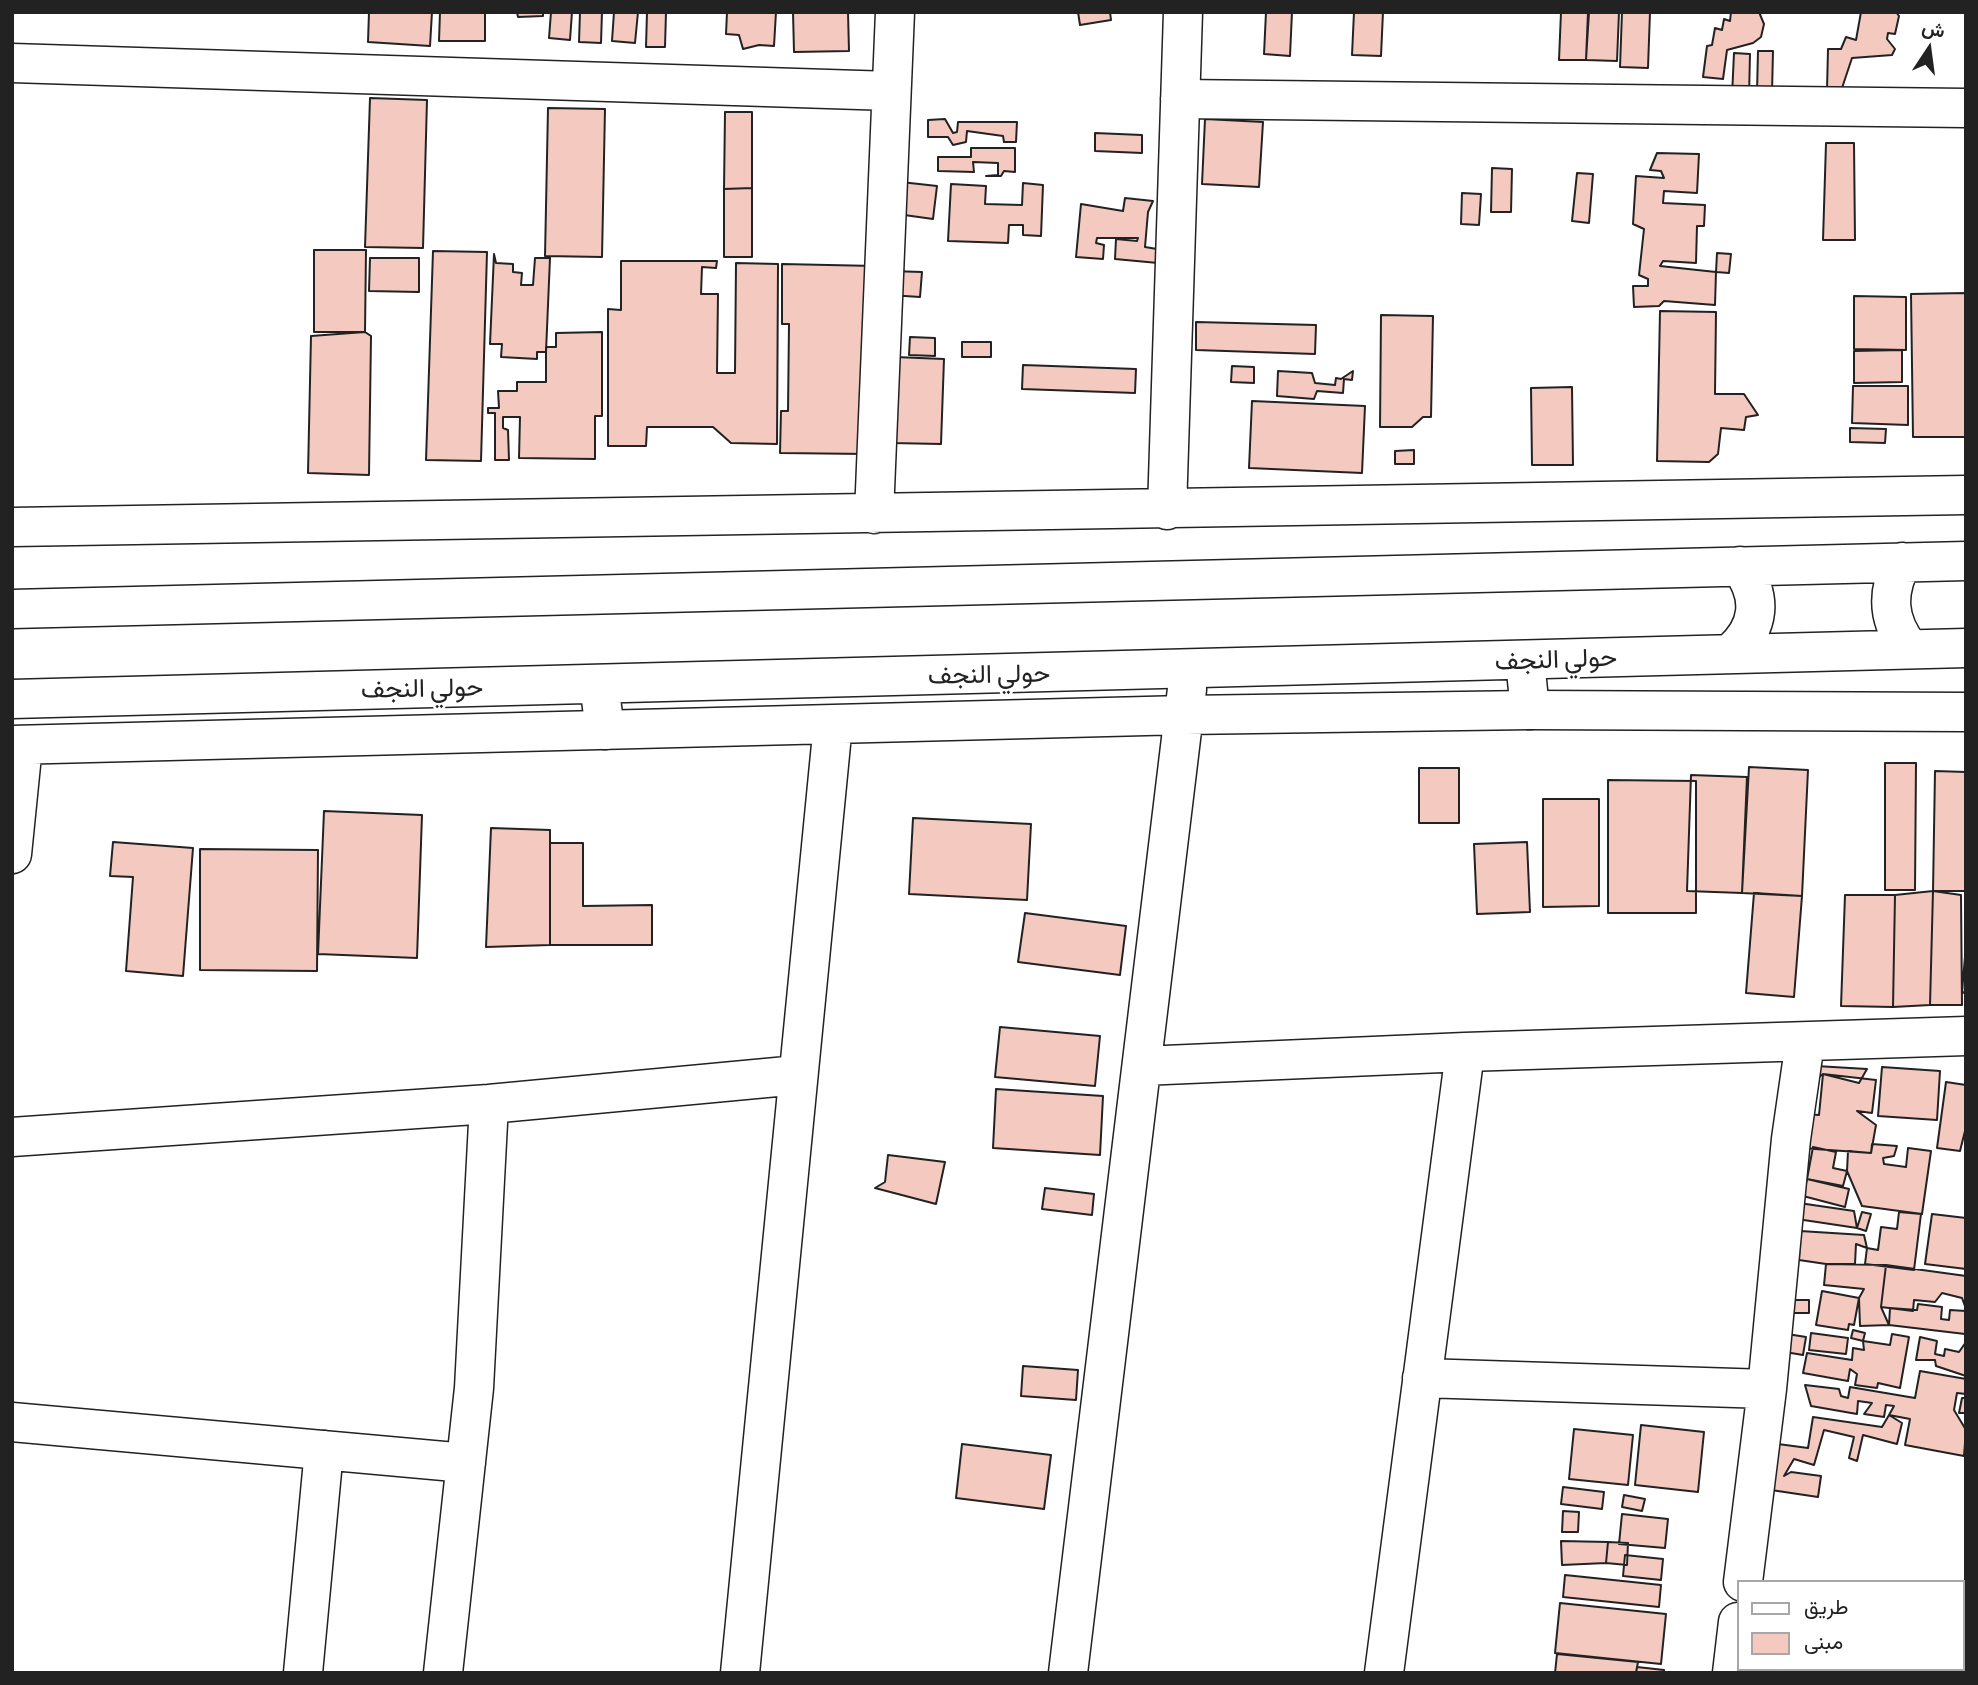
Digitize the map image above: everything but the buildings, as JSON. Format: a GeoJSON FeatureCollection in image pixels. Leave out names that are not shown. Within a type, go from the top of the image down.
{"type":"FeatureCollection","features":[{"type":"Feature","properties":{"kind":"street"},"geometry":{"type":"LineString","coordinates":[[874,514],[895,12]]}},
{"type":"Feature","properties":{"kind":"street"},"geometry":{"type":"LineString","coordinates":[[1167,510],[1184,12]]}},
{"type":"Feature","properties":{"kind":"street"},"geometry":{"type":"LineString","coordinates":[[12,63],[891,91]]}},
{"type":"Feature","properties":{"kind":"street"},"geometry":{"type":"LineString","coordinates":[[1180,99],[1966,108]]}},
{"type":"Feature","properties":{"kind":"street"},"geometry":{"type":"LineString","coordinates":[[12,527],[1966,495]]}},
{"type":"Feature","properties":{"kind":"street"},"geometry":{"type":"LineString","coordinates":[[12,608],[1966,561]]}},
{"type":"Feature","properties":{"kind":"street"},"geometry":{"type":"LineString","coordinates":[[1902,562],[1893,579],[1890,597],[1897,634],[1909,648]]}},
{"type":"Feature","properties":{"kind":"street"},"geometry":{"type":"LineString","coordinates":[[1732,652],[1753,627],[1756,611],[1755,595],[1740,566]]}},
{"type":"Feature","properties":{"kind":"street","name":"حولي النجف"},"geometry":{"type":"LineString","coordinates":[[12,699],[1525,661],[1732,652],[1966,648]]}},
{"type":"Feature","properties":{"kind":"street"},"geometry":{"type":"LineString","coordinates":[[1525,661],[1530,710]]}},
{"type":"Feature","properties":{"kind":"street"},"geometry":{"type":"LineString","coordinates":[[1068,1673],[1189,670]]}},
{"type":"Feature","properties":{"kind":"street"},"geometry":{"type":"LineString","coordinates":[[599,684],[604,730]]}},
{"type":"Feature","properties":{"kind":"street"},"geometry":{"type":"LineString","coordinates":[[12,854],[18,745],[1185,715],[1530,710],[1966,712]]}},
{"type":"Feature","properties":{"kind":"street"},"geometry":{"type":"LineString","coordinates":[[740,1673],[833,724]]}},
{"type":"Feature","properties":{"kind":"street"},"geometry":{"type":"LineString","coordinates":[[1142,1066],[1465,1052],[1966,1036]]}},
{"type":"Feature","properties":{"kind":"street"},"geometry":{"type":"LineString","coordinates":[[1743,1580],[1768,1389],[1791,1139],[1805,1042]]}},
{"type":"Feature","properties":{"kind":"street"},"geometry":{"type":"LineString","coordinates":[[1384,1673],[1465,1052]]}},
{"type":"Feature","properties":{"kind":"street"},"geometry":{"type":"LineString","coordinates":[[12,1137],[489,1104],[799,1075]]}},
{"type":"Feature","properties":{"kind":"street"},"geometry":{"type":"LineString","coordinates":[[443,1673],[474,1388],[489,1104]]}},
{"type":"Feature","properties":{"kind":"street"},"geometry":{"type":"LineString","coordinates":[[1422,1378],[1768,1389]]}},
{"type":"Feature","properties":{"kind":"street"},"geometry":{"type":"LineString","coordinates":[[12,1422],[466,1463]]}},
{"type":"Feature","properties":{"kind":"street"},"geometry":{"type":"LineString","coordinates":[[303,1673],[324,1450]]}},
{"type":"Feature","properties":{"kind":"street"},"geometry":{"type":"LineString","coordinates":[[1732,1673],[1736,1639]]}}]}
